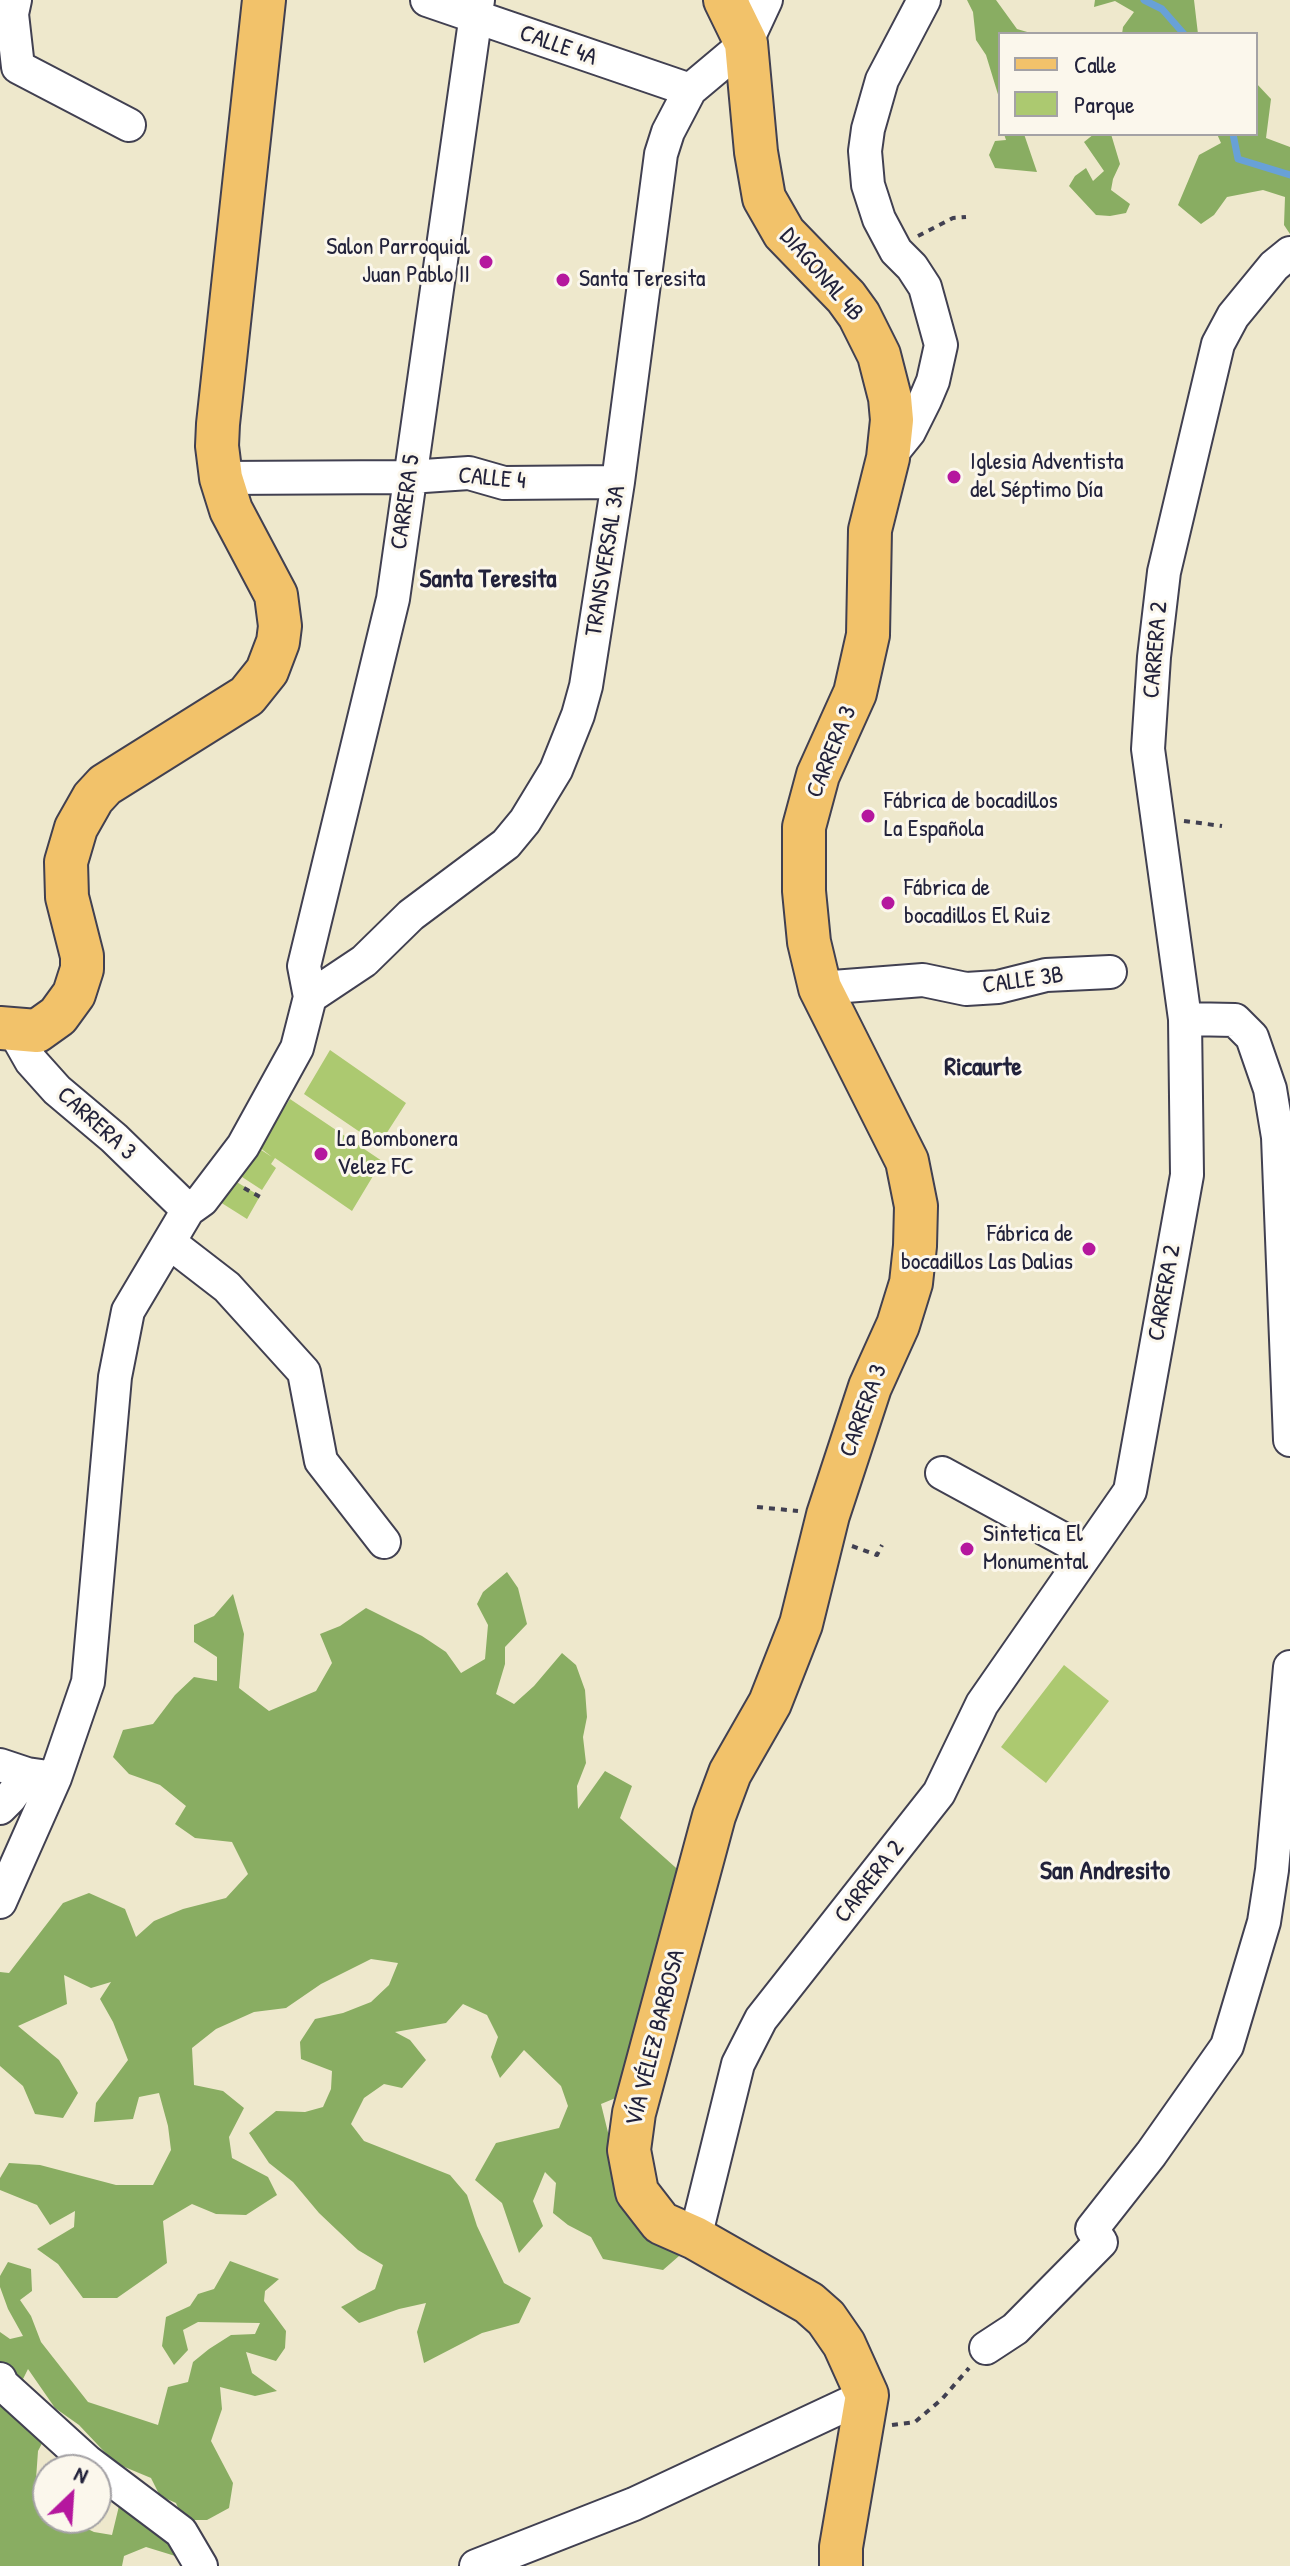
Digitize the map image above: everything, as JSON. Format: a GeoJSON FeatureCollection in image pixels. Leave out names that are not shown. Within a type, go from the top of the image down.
{"type":"FeatureCollection","features":[{"type":"Feature","properties":{"kind":"main road"},"geometry":{"type":"LineString","coordinates":[[7,1030],[37,1031],[48,1024],[67,1005],[79,982],[81,943],[67,897],[66,862],[76,828],[93,798],[105,785],[247,696],[274,657],[280,626],[276,595],[239,529],[221,478],[218,424],[264,0]]}},
{"type":"Feature","properties":{"kind":"main road","name":"DIAGONAL 4B"},"geometry":{"type":"LineString","coordinates":[[725,0],[746,43],[756,152],[764,198],[784,233],[846,297],[879,355],[886,376],[892,420],[888,458]]}},
{"type":"Feature","properties":{"kind":"main road","name":"CARRERA 3"},"geometry":{"type":"LineString","coordinates":[[828,1515],[870,1387],[898,1325],[911,1283],[916,1206],[907,1161],[820,988],[806,922],[804,827],[818,775],[845,721],[863,665],[871,606],[870,530],[888,458]]}},
{"type":"Feature","properties":{"kind":"main road","name":"VÍA VÉLEZ BARBOSA"},"geometry":{"type":"LineString","coordinates":[[828,1515],[801,1624],[770,1703],[730,1773],[714,1816],[634,2113],[629,2150],[637,2192],[661,2223],[695,2238],[809,2303],[826,2318],[844,2344],[864,2412]]}},
{"type":"Feature","properties":{"kind":"main road"},"geometry":{"type":"LineString","coordinates":[[841,2566],[841,2547],[864,2412]]}},
{"type":"Feature","properties":{"kind":"street"},"geometry":{"type":"LineString","coordinates":[[15,0],[12,14],[18,67],[129,125]]}},
{"type":"Feature","properties":{"kind":"street","name":"CALLE 4A"},"geometry":{"type":"LineString","coordinates":[[427,0],[478,9],[690,90]]}},
{"type":"Feature","properties":{"kind":"street"},"geometry":{"type":"LineString","coordinates":[[746,43],[766,0]]}},
{"type":"Feature","properties":{"kind":"street","name":"CARRERA 3"},"geometry":{"type":"LineString","coordinates":[[888,458],[909,432],[925,400],[941,345],[925,287],[886,236],[868,185],[865,151],[882,80],[924,0]]}},
{"type":"Feature","properties":{"kind":"street","name":"CARRERA 5"},"geometry":{"type":"LineString","coordinates":[[310,997],[304,966],[393,599],[478,9]]}},
{"type":"Feature","properties":{"kind":"street","name":"TRANSVERSAL 3A"},"geometry":{"type":"LineString","coordinates":[[310,997],[364,961],[411,915],[506,844],[541,796],[568,743],[586,686],[618,482],[657,177],[668,132],[690,90],[746,43]]}},
{"type":"Feature","properties":{"kind":"street","name":"CARRERA 2"},"geometry":{"type":"LineString","coordinates":[[695,2238],[738,2064],[761,2019],[939,1793],[982,1704],[1130,1491],[1187,1175],[1185,1019],[1148,749],[1164,572],[1218,344],[1242,304],[1274,266],[1290,253]]}},
{"type":"Feature","properties":{"kind":"street"},"geometry":{"type":"LineString","coordinates":[[886,376],[907,376],[924,366],[941,345]]}},
{"type":"Feature","properties":{"kind":"street","name":"CALLE 4"},"geometry":{"type":"LineString","coordinates":[[221,478],[409,477],[469,473],[504,483],[618,482]]}},
{"type":"Feature","properties":{"kind":"street","name":"CALLE 3B"},"geometry":{"type":"LineString","coordinates":[[820,988],[923,980],[966,989],[998,987],[1046,975],[1110,972]]}},
{"type":"Feature","properties":{"kind":"street"},"geometry":{"type":"LineString","coordinates":[[0,1808],[10,1798],[88,1682],[115,1377],[128,1311],[188,1210],[202,1200],[243,1146],[297,1048],[310,997]]}},
{"type":"Feature","properties":{"kind":"street"},"geometry":{"type":"LineString","coordinates":[[1185,1019],[1235,1020],[1252,1037],[1270,1089],[1278,1137],[1290,1440]]}},
{"type":"Feature","properties":{"kind":"street","name":"CARRERA 3"},"geometry":{"type":"LineString","coordinates":[[7,1030],[57,1090],[114,1138],[188,1210]]}},
{"type":"Feature","properties":{"kind":"street"},"geometry":{"type":"LineString","coordinates":[[170,1243],[227,1287],[304,1372],[321,1461],[384,1542]]}},
{"type":"Feature","properties":{"kind":"street"},"geometry":{"type":"LineString","coordinates":[[942,1473],[1087,1552]]}},
{"type":"Feature","properties":{"kind":"street"},"geometry":{"type":"LineString","coordinates":[[986,2348],[1015,2329],[1101,2242],[1092,2229],[1151,2154],[1227,2046],[1264,1922],[1272,1870],[1290,1667]]}},
{"type":"Feature","properties":{"kind":"street"},"geometry":{"type":"LineString","coordinates":[[0,1902],[27,1772]]}},
{"type":"Feature","properties":{"kind":"street"},"geometry":{"type":"LineString","coordinates":[[0,2379],[88,2462],[181,2532],[201,2566]]}},
{"type":"Feature","properties":{"kind":"street"},"geometry":{"type":"LineString","coordinates":[[476,2566],[864,2412]]}},
{"type":"Feature","properties":{"kind":"path"},"geometry":{"type":"LineString","coordinates":[[896,251],[953,218],[966,217]]}},
{"type":"Feature","properties":{"kind":"path"},"geometry":{"type":"LineString","coordinates":[[1157,817],[1222,826]]}},
{"type":"Feature","properties":{"kind":"path"},"geometry":{"type":"LineString","coordinates":[[757,1507],[828,1515]]}},
{"type":"Feature","properties":{"kind":"path"},"geometry":{"type":"LineString","coordinates":[[864,2412],[915,2422],[942,2399],[986,2348]]}},
{"type":"Feature","properties":{"kind":"green space"},"geometry":{"type":"Polygon","coordinates":[[[967,0],[996,0],[1017,29],[1027,32],[998,32],[998,94],[986,55],[976,40],[973,12],[967,0]]]}},
{"type":"Feature","properties":{"kind":"green space"},"geometry":{"type":"Polygon","coordinates":[[[1095,0],[1194,0],[1198,32],[1122,32],[1134,12],[1115,1],[1094,7],[1095,0]]]}},
{"type":"Feature","properties":{"kind":"green space"},"geometry":{"type":"Polygon","coordinates":[[[1258,85],[1271,99],[1266,138],[1290,147],[1290,234],[1284,225],[1285,197],[1263,190],[1227,197],[1214,215],[1201,224],[1178,205],[1199,155],[1221,143],[1218,136],[1258,136],[1258,85]]]}},
{"type":"Feature","properties":{"kind":"green space"},"geometry":{"type":"Polygon","coordinates":[[[1005,136],[1025,136],[1037,172],[995,168],[989,155],[995,141],[1006,140],[1005,136]]]}},
{"type":"Feature","properties":{"kind":"green space"},"geometry":{"type":"Polygon","coordinates":[[[1092,136],[1112,136],[1120,164],[1111,190],[1130,204],[1126,213],[1096,215],[1069,186],[1075,176],[1086,168],[1093,181],[1104,171],[1084,142],[1092,136]]]}},
{"type":"Feature","properties":{"kind":"green space"},"geometry":{"type":"Polygon","coordinates":[[[330,1050],[406,1103],[379,1145],[304,1094],[330,1050]]]}},
{"type":"Feature","properties":{"kind":"green space","name":"La Bombonera Velez FC"},"geometry":{"type":"Polygon","coordinates":[[[290,1099],[382,1161],[352,1211],[275,1158],[271,1164],[276,1168],[262,1190],[239,1175],[258,1148],[272,1157],[259,1147],[290,1099]]]}},
{"type":"Feature","properties":{"kind":"green space"},"geometry":{"type":"Polygon","coordinates":[[[235,1181],[260,1196],[247,1219],[220,1202],[235,1181]]]}},
{"type":"Feature","properties":{"kind":"green space"},"geometry":{"type":"Polygon","coordinates":[[[507,1572],[518,1588],[527,1624],[505,1647],[505,1664],[496,1694],[514,1704],[562,1653],[576,1665],[585,1690],[587,1717],[583,1737],[586,1763],[577,1786],[578,1809],[605,1771],[632,1786],[620,1818],[684,1875],[623,2095],[601,2104],[617,2169],[687,2249],[663,2270],[603,2259],[591,2237],[553,2213],[556,2183],[545,2172],[533,2201],[543,2226],[519,2253],[502,2203],[475,2180],[496,2143],[559,2128],[568,2106],[561,2086],[524,2050],[500,2078],[491,2057],[498,2037],[487,2015],[463,2004],[446,2023],[395,2032],[410,2040],[426,2060],[402,2088],[384,2084],[364,2098],[351,2124],[364,2141],[450,2175],[467,2195],[477,2226],[504,2283],[531,2298],[519,2323],[482,2333],[424,2363],[417,2332],[426,2303],[359,2323],[341,2307],[375,2289],[383,2265],[358,2250],[319,2213],[293,2182],[269,2163],[249,2133],[276,2111],[305,2112],[323,2107],[331,2089],[332,2071],[301,2059],[300,2042],[315,2019],[371,2002],[389,1985],[398,1963],[371,1959],[321,1984],[286,2008],[254,2012],[216,2029],[192,2048],[194,2085],[223,2091],[244,2108],[229,2137],[232,2158],[268,2177],[277,2195],[246,2215],[216,2214],[192,2204],[163,2221],[167,2263],[117,2298],[83,2298],[58,2264],[37,2249],[74,2227],[75,2211],[50,2225],[37,2205],[0,2190],[0,2178],[9,2163],[40,2165],[116,2185],[153,2185],[171,2150],[168,2126],[159,2093],[139,2097],[133,2119],[94,2122],[96,2103],[128,2060],[100,1999],[111,1982],[91,1988],[64,1975],[67,2004],[18,2026],[59,2060],[78,2093],[63,2118],[35,2114],[23,2086],[0,2066],[0,1972],[9,1973],[63,1903],[89,1893],[125,1909],[136,1937],[154,1921],[183,1909],[226,1898],[248,1874],[232,1842],[195,1838],[175,1824],[186,1806],[160,1785],[129,1774],[113,1757],[123,1730],[153,1724],[175,1695],[194,1677],[217,1681],[217,1657],[194,1642],[194,1625],[214,1616],[233,1594],[244,1634],[239,1688],[269,1711],[316,1691],[332,1663],[320,1634],[340,1626],[366,1608],[422,1636],[446,1652],[461,1673],[485,1659],[488,1625],[477,1604],[483,1592],[507,1572]]]}},
{"type":"Feature","properties":{"kind":"green space"},"geometry":{"type":"Polygon","coordinates":[[[1064,1665],[1109,1701],[1046,1783],[1001,1747],[1064,1665]]]}},
{"type":"Feature","properties":{"kind":"green space"},"geometry":{"type":"Polygon","coordinates":[[[230,2261],[279,2279],[265,2291],[264,2301],[286,2331],[285,2348],[276,2361],[246,2352],[252,2373],[277,2391],[255,2396],[220,2387],[222,2409],[211,2441],[233,2483],[229,2508],[207,2520],[183,2520],[176,2503],[160,2496],[151,2478],[115,2463],[112,2454],[106,2454],[79,2425],[55,2408],[28,2369],[23,2379],[49,2430],[38,2454],[32,2454],[32,2534],[112,2535],[119,2506],[131,2488],[185,2559],[146,2547],[124,2556],[122,2566],[0,2566],[0,2332],[10,2339],[23,2336],[0,2287],[0,2276],[8,2262],[31,2269],[32,2291],[20,2300],[31,2316],[41,2342],[88,2402],[158,2425],[168,2387],[188,2382],[193,2362],[231,2335],[255,2334],[260,2323],[198,2322],[183,2330],[188,2350],[174,2365],[162,2346],[166,2317],[190,2306],[198,2294],[214,2289],[230,2261]]]}},
{"type":"Feature","properties":{"kind":"waterway"},"geometry":{"type":"LineString","coordinates":[[1144,0],[1162,9],[1182,32]]}},
{"type":"Feature","properties":{"kind":"waterway"},"geometry":{"type":"LineString","coordinates":[[1233,136],[1238,159],[1290,175]]}},
{"type":"Feature","properties":{"kind":"place","name":"Salon Parroquial Juan Pablo II"},"geometry":{"type":"Point","coordinates":[486,262]}},
{"type":"Feature","properties":{"kind":"place","name":"Santa Teresita"},"geometry":{"type":"Point","coordinates":[563,280]}},
{"type":"Feature","properties":{"kind":"place","name":"Iglesia Adventista del Séptimo Día"},"geometry":{"type":"Point","coordinates":[954,477]}},
{"type":"Feature","properties":{"kind":"place","name":"Fábrica de bocadillos La Española"},"geometry":{"type":"Point","coordinates":[868,816]}},
{"type":"Feature","properties":{"kind":"place","name":"Fábrica de bocadillos El Ruiz"},"geometry":{"type":"Point","coordinates":[888,903]}},
{"type":"Feature","properties":{"kind":"place","name":"La Bombonera Velez FC"},"geometry":{"type":"Point","coordinates":[321,1154]}},
{"type":"Feature","properties":{"kind":"place","name":"Fábrica de bocadillos Las Dalias"},"geometry":{"type":"Point","coordinates":[1089,1249]}},
{"type":"Feature","properties":{"kind":"place","name":"Sintetica El Monumental"},"geometry":{"type":"Point","coordinates":[967,1549]}},
{"type":"Feature","properties":{"kind":"district","name":"Santa Teresita"},"geometry":{"type":"Point","coordinates":[488,580]}},
{"type":"Feature","properties":{"kind":"district","name":"Ricaurte"},"geometry":{"type":"Point","coordinates":[983,1068]}},
{"type":"Feature","properties":{"kind":"district","name":"San Andresito"},"geometry":{"type":"Point","coordinates":[1105,1872]}}]}
